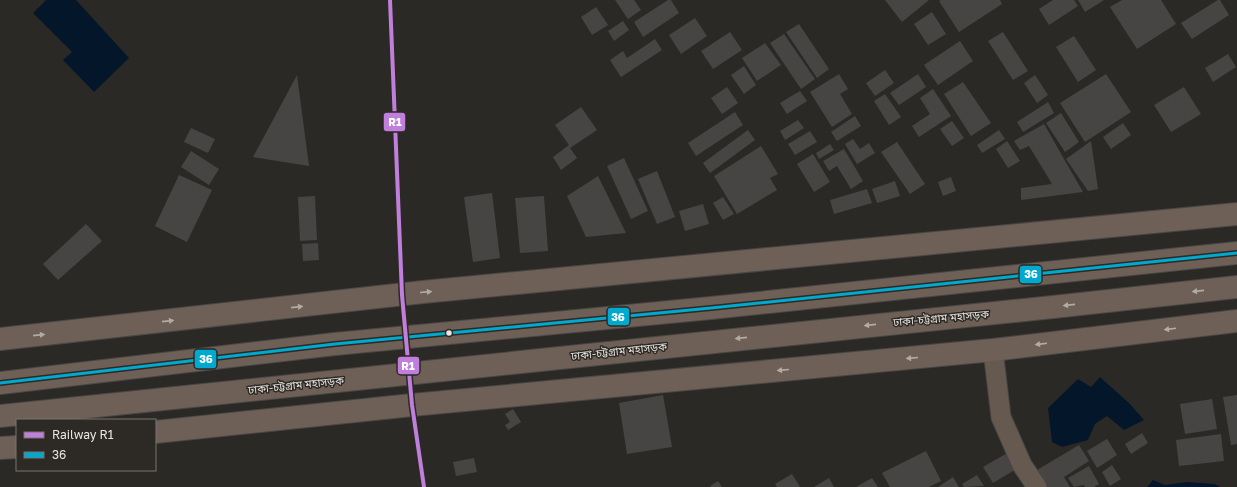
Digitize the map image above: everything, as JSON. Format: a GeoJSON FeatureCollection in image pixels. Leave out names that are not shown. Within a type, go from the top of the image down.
{"type":"FeatureCollection","features":[{"type":"Feature","properties":{"kind":"highway"},"geometry":{"type":"LineString","coordinates":[[0,339],[430,292],[1237,214]]}},
{"type":"Feature","properties":{"kind":"highway"},"geometry":{"type":"LineString","coordinates":[[0,383],[335,344],[711,308],[1237,253]]}},
{"type":"Feature","properties":{"kind":"highway","name":"ঢাকা-চট্টগ্রাম মহাসড়ক"},"geometry":{"type":"LineString","coordinates":[[0,416],[857,326],[1053,307],[1237,286]]}},
{"type":"Feature","properties":{"kind":"highway"},"geometry":{"type":"LineString","coordinates":[[156,432],[412,405],[993,350],[1237,320]]}},
{"type":"Feature","properties":{"kind":"highway"},"geometry":{"type":"LineString","coordinates":[[0,448],[16,446]]}},
{"type":"Feature","properties":{"kind":"street"},"geometry":{"type":"LineString","coordinates":[[993,350],[1000,417],[1022,465],[1037,487]]}},
{"type":"Feature","properties":{"kind":"water"},"geometry":{"type":"Polygon","coordinates":[[[46,0],[76,0],[129,58],[94,92],[63,60],[72,52],[33,13],[46,0]]]}},
{"type":"Feature","properties":{"kind":"water"},"geometry":{"type":"Polygon","coordinates":[[[1100,377],[1129,403],[1144,420],[1124,430],[1107,416],[1095,424],[1088,440],[1062,447],[1052,442],[1048,408],[1078,379],[1091,387],[1100,377]]]}},
{"type":"Feature","properties":{"kind":"water"},"geometry":{"type":"Polygon","coordinates":[[[1153,480],[1165,485],[1187,482],[1215,484],[1220,487],[1147,487],[1153,480]]]}},
{"type":"Feature","properties":{"kind":"building"},"geometry":{"type":"Polygon","coordinates":[[[615,0],[634,0],[641,10],[628,19],[615,0]]]}},
{"type":"Feature","properties":{"kind":"building"},"geometry":{"type":"Polygon","coordinates":[[[668,0],[671,0],[679,13],[643,37],[634,22],[668,0]]]}},
{"type":"Feature","properties":{"kind":"building"},"geometry":{"type":"Polygon","coordinates":[[[885,0],[929,0],[902,22],[885,0]]]}},
{"type":"Feature","properties":{"kind":"building"},"geometry":{"type":"Polygon","coordinates":[[[1000,0],[1002,4],[959,32],[939,1],[1000,0]]]}},
{"type":"Feature","properties":{"kind":"building"},"geometry":{"type":"Polygon","coordinates":[[[1053,0],[1074,0],[1078,6],[1049,25],[1039,9],[1053,0]]]}},
{"type":"Feature","properties":{"kind":"building"},"geometry":{"type":"Polygon","coordinates":[[[1078,0],[1104,0],[1085,12],[1078,0]]]}},
{"type":"Feature","properties":{"kind":"building"},"geometry":{"type":"Polygon","coordinates":[[[1122,0],[1161,0],[1176,24],[1137,49],[1110,7],[1122,0]]]}},
{"type":"Feature","properties":{"kind":"building"},"geometry":{"type":"Polygon","coordinates":[[[1220,0],[1229,15],[1192,39],[1181,23],[1220,0]]]}},
{"type":"Feature","properties":{"kind":"building"},"geometry":{"type":"Polygon","coordinates":[[[596,7],[608,25],[592,35],[581,17],[596,7]]]}},
{"type":"Feature","properties":{"kind":"building"},"geometry":{"type":"Polygon","coordinates":[[[932,12],[946,34],[928,45],[914,24],[932,12]]]}},
{"type":"Feature","properties":{"kind":"building"},"geometry":{"type":"Polygon","coordinates":[[[695,18],[707,36],[681,54],[669,35],[695,18]]]}},
{"type":"Feature","properties":{"kind":"building"},"geometry":{"type":"Polygon","coordinates":[[[623,21],[629,30],[614,41],[608,31],[623,21]]]}},
{"type":"Feature","properties":{"kind":"building"},"geometry":{"type":"Polygon","coordinates":[[[799,24],[829,69],[817,78],[786,32],[799,24]]]}},
{"type":"Feature","properties":{"kind":"building"},"geometry":{"type":"Polygon","coordinates":[[[730,32],[742,50],[713,69],[701,51],[730,32]]]}},
{"type":"Feature","properties":{"kind":"building"},"geometry":{"type":"Polygon","coordinates":[[[1003,32],[1028,71],[1013,80],[988,41],[1003,32]]]}},
{"type":"Feature","properties":{"kind":"building"},"geometry":{"type":"Polygon","coordinates":[[[784,34],[815,79],[801,89],[770,43],[784,34]]]}},
{"type":"Feature","properties":{"kind":"building"},"geometry":{"type":"Polygon","coordinates":[[[1074,36],[1096,70],[1078,82],[1056,47],[1074,36]]]}},
{"type":"Feature","properties":{"kind":"building"},"geometry":{"type":"Polygon","coordinates":[[[655,39],[662,50],[621,77],[610,60],[623,51],[627,58],[655,39]]]}},
{"type":"Feature","properties":{"kind":"building"},"geometry":{"type":"Polygon","coordinates":[[[960,41],[973,61],[938,85],[924,65],[960,41]]]}},
{"type":"Feature","properties":{"kind":"building"},"geometry":{"type":"Polygon","coordinates":[[[765,43],[781,65],[757,81],[742,58],[765,43]]]}},
{"type":"Feature","properties":{"kind":"building"},"geometry":{"type":"Polygon","coordinates":[[[1228,54],[1236,67],[1213,82],[1205,68],[1228,54]]]}},
{"type":"Feature","properties":{"kind":"building"},"geometry":{"type":"Polygon","coordinates":[[[744,66],[756,85],[744,94],[731,75],[744,66]]]}},
{"type":"Feature","properties":{"kind":"building"},"geometry":{"type":"Polygon","coordinates":[[[885,70],[894,83],[875,96],[866,83],[885,70]]]}},
{"type":"Feature","properties":{"kind":"building"},"geometry":{"type":"Polygon","coordinates":[[[839,74],[848,89],[840,94],[852,114],[832,127],[810,92],[839,74]]]}},
{"type":"Feature","properties":{"kind":"building"},"geometry":{"type":"Polygon","coordinates":[[[918,74],[926,87],[899,105],[890,93],[918,74]]]}},
{"type":"Feature","properties":{"kind":"building"},"geometry":{"type":"Polygon","coordinates":[[[1106,74],[1131,112],[1085,142],[1060,103],[1106,74]]]}},
{"type":"Feature","properties":{"kind":"building"},"geometry":{"type":"Polygon","coordinates":[[[297,75],[309,166],[253,157],[297,75]]]}},
{"type":"Feature","properties":{"kind":"building"},"geometry":{"type":"Polygon","coordinates":[[[1035,75],[1048,95],[1037,103],[1024,83],[1035,75]]]}},
{"type":"Feature","properties":{"kind":"building"},"geometry":{"type":"Polygon","coordinates":[[[963,82],[991,123],[971,136],[944,94],[963,82]]]}},
{"type":"Feature","properties":{"kind":"building"},"geometry":{"type":"Polygon","coordinates":[[[727,87],[738,103],[722,114],[711,98],[727,87]]]}},
{"type":"Feature","properties":{"kind":"building"},"geometry":{"type":"Polygon","coordinates":[[[1184,87],[1201,114],[1171,132],[1154,105],[1184,87]]]}},
{"type":"Feature","properties":{"kind":"building"},"geometry":{"type":"Polygon","coordinates":[[[933,89],[951,116],[919,137],[912,126],[930,114],[920,98],[933,89]]]}},
{"type":"Feature","properties":{"kind":"building"},"geometry":{"type":"Polygon","coordinates":[[[800,91],[807,101],[787,114],[780,103],[800,91]]]}},
{"type":"Feature","properties":{"kind":"building"},"geometry":{"type":"Polygon","coordinates":[[[885,94],[901,117],[889,125],[874,101],[885,94]]]}},
{"type":"Feature","properties":{"kind":"building"},"geometry":{"type":"Polygon","coordinates":[[[1048,102],[1054,113],[1023,132],[1017,122],[1048,102]]]}},
{"type":"Feature","properties":{"kind":"building"},"geometry":{"type":"Polygon","coordinates":[[[581,107],[597,130],[570,148],[577,158],[561,170],[553,157],[569,145],[555,125],[581,107]]]}},
{"type":"Feature","properties":{"kind":"building"},"geometry":{"type":"Polygon","coordinates":[[[735,112],[743,125],[696,156],[688,143],[735,112]]]}},
{"type":"Feature","properties":{"kind":"building"},"geometry":{"type":"Polygon","coordinates":[[[1061,113],[1079,142],[1065,152],[1046,123],[1061,113]]]}},
{"type":"Feature","properties":{"kind":"building"},"geometry":{"type":"Polygon","coordinates":[[[855,116],[861,126],[837,141],[831,132],[855,116]]]}},
{"type":"Feature","properties":{"kind":"building"},"geometry":{"type":"Polygon","coordinates":[[[798,120],[804,128],[785,140],[780,131],[798,120]]]}},
{"type":"Feature","properties":{"kind":"building"},"geometry":{"type":"Polygon","coordinates":[[[952,121],[964,138],[952,146],[940,129],[952,121]]]}},
{"type":"Feature","properties":{"kind":"building"},"geometry":{"type":"Polygon","coordinates":[[[1123,123],[1131,135],[1111,149],[1103,137],[1123,123]]]}},
{"type":"Feature","properties":{"kind":"building"},"geometry":{"type":"Polygon","coordinates":[[[1044,124],[1083,192],[1021,200],[1021,188],[1052,184],[1029,146],[1020,150],[1014,141],[1044,124]]]}},
{"type":"Feature","properties":{"kind":"building"},"geometry":{"type":"Polygon","coordinates":[[[191,128],[215,139],[208,153],[184,142],[191,128]]]}},
{"type":"Feature","properties":{"kind":"building"},"geometry":{"type":"Polygon","coordinates":[[[748,130],[755,140],[710,173],[703,163],[748,130]]]}},
{"type":"Feature","properties":{"kind":"building"},"geometry":{"type":"Polygon","coordinates":[[[999,130],[1005,139],[982,153],[977,145],[999,130]]]}},
{"type":"Feature","properties":{"kind":"building"},"geometry":{"type":"Polygon","coordinates":[[[810,131],[817,142],[795,155],[788,144],[810,131]]]}},
{"type":"Feature","properties":{"kind":"building"},"geometry":{"type":"Polygon","coordinates":[[[853,139],[860,149],[869,143],[875,153],[857,164],[845,144],[853,139]]]}},
{"type":"Feature","properties":{"kind":"building"},"geometry":{"type":"Polygon","coordinates":[[[1007,141],[1020,161],[1008,168],[996,149],[1007,141]]]}},
{"type":"Feature","properties":{"kind":"building"},"geometry":{"type":"Polygon","coordinates":[[[1091,141],[1098,189],[1088,191],[1066,159],[1091,141]]]}},
{"type":"Feature","properties":{"kind":"building"},"geometry":{"type":"Polygon","coordinates":[[[897,142],[925,184],[910,194],[881,152],[897,142]]]}},
{"type":"Feature","properties":{"kind":"building"},"geometry":{"type":"Polygon","coordinates":[[[830,144],[834,150],[819,159],[816,153],[830,144]]]}},
{"type":"Feature","properties":{"kind":"building"},"geometry":{"type":"Polygon","coordinates":[[[761,146],[778,174],[770,178],[777,190],[737,214],[714,176],[761,146]]]}},
{"type":"Feature","properties":{"kind":"building"},"geometry":{"type":"Polygon","coordinates":[[[844,149],[863,181],[851,189],[837,166],[829,171],[823,161],[844,149]]]}},
{"type":"Feature","properties":{"kind":"building"},"geometry":{"type":"Polygon","coordinates":[[[191,151],[219,169],[209,185],[181,167],[191,151]]]}},
{"type":"Feature","properties":{"kind":"building"},"geometry":{"type":"Polygon","coordinates":[[[813,154],[830,182],[814,192],[797,164],[813,154]]]}},
{"type":"Feature","properties":{"kind":"building"},"geometry":{"type":"Polygon","coordinates":[[[624,158],[648,211],[631,219],[607,166],[624,158]]]}},
{"type":"Feature","properties":{"kind":"building"},"geometry":{"type":"Polygon","coordinates":[[[657,171],[675,217],[657,224],[638,179],[657,171]]]}},
{"type":"Feature","properties":{"kind":"building"},"geometry":{"type":"Polygon","coordinates":[[[179,175],[212,190],[187,242],[155,226],[179,175]]]}},
{"type":"Feature","properties":{"kind":"building"},"geometry":{"type":"Polygon","coordinates":[[[598,176],[626,233],[586,237],[567,196],[598,176]]]}},
{"type":"Feature","properties":{"kind":"building"},"geometry":{"type":"Polygon","coordinates":[[[951,177],[956,191],[943,196],[938,182],[951,177]]]}},
{"type":"Feature","properties":{"kind":"building"},"geometry":{"type":"Polygon","coordinates":[[[895,181],[900,196],[877,203],[872,189],[895,181]]]}},
{"type":"Feature","properties":{"kind":"building"},"geometry":{"type":"Polygon","coordinates":[[[867,189],[872,203],[834,214],[830,200],[867,189]]]}},
{"type":"Feature","properties":{"kind":"building"},"geometry":{"type":"Polygon","coordinates":[[[492,193],[500,258],[473,262],[464,197],[492,193]]]}},
{"type":"Feature","properties":{"kind":"building"},"geometry":{"type":"Polygon","coordinates":[[[315,196],[317,240],[300,241],[298,197],[315,196]]]}},
{"type":"Feature","properties":{"kind":"building"},"geometry":{"type":"Polygon","coordinates":[[[544,196],[548,251],[520,253],[515,198],[544,196]]]}},
{"type":"Feature","properties":{"kind":"building"},"geometry":{"type":"Polygon","coordinates":[[[723,197],[734,214],[723,220],[713,203],[723,197]]]}},
{"type":"Feature","properties":{"kind":"building"},"geometry":{"type":"Polygon","coordinates":[[[703,204],[709,224],[685,231],[679,211],[703,204]]]}},
{"type":"Feature","properties":{"kind":"building"},"geometry":{"type":"Polygon","coordinates":[[[86,224],[102,241],[58,280],[43,264],[86,224]]]}},
{"type":"Feature","properties":{"kind":"building"},"geometry":{"type":"Polygon","coordinates":[[[318,243],[319,260],[303,261],[302,244],[318,243]]]}},
{"type":"Feature","properties":{"kind":"building"},"geometry":{"type":"Polygon","coordinates":[[[663,395],[672,447],[627,454],[619,403],[663,395]]]}},
{"type":"Feature","properties":{"kind":"building"},"geometry":{"type":"Polygon","coordinates":[[[1237,395],[1237,444],[1231,445],[1223,397],[1237,395]]]}},
{"type":"Feature","properties":{"kind":"building"},"geometry":{"type":"Polygon","coordinates":[[[1212,399],[1217,429],[1185,434],[1180,404],[1212,399]]]}},
{"type":"Feature","properties":{"kind":"building"},"geometry":{"type":"Polygon","coordinates":[[[513,409],[521,422],[508,430],[505,425],[510,422],[505,414],[513,409]]]}},
{"type":"Feature","properties":{"kind":"building"},"geometry":{"type":"Polygon","coordinates":[[[1142,433],[1148,443],[1131,454],[1125,444],[1142,433]]]}},
{"type":"Feature","properties":{"kind":"building"},"geometry":{"type":"Polygon","coordinates":[[[1221,434],[1224,461],[1179,466],[1176,440],[1221,434]]]}},
{"type":"Feature","properties":{"kind":"building"},"geometry":{"type":"Polygon","coordinates":[[[1107,439],[1117,455],[1097,468],[1087,451],[1107,439]]]}},
{"type":"Feature","properties":{"kind":"building"},"geometry":{"type":"Polygon","coordinates":[[[1079,445],[1089,461],[1064,477],[1070,487],[1047,487],[1037,470],[1079,445]]]}},
{"type":"Feature","properties":{"kind":"building"},"geometry":{"type":"Polygon","coordinates":[[[926,451],[941,481],[929,487],[890,487],[882,473],[926,451]]]}},
{"type":"Feature","properties":{"kind":"building"},"geometry":{"type":"Polygon","coordinates":[[[1009,452],[1018,468],[993,483],[983,467],[1009,452]]]}},
{"type":"Feature","properties":{"kind":"building"},"geometry":{"type":"Polygon","coordinates":[[[474,458],[477,472],[456,476],[453,462],[474,458]]]}},
{"type":"Feature","properties":{"kind":"building"},"geometry":{"type":"Polygon","coordinates":[[[1112,465],[1121,479],[1110,486],[1102,472],[1112,465]]]}},
{"type":"Feature","properties":{"kind":"building"},"geometry":{"type":"Polygon","coordinates":[[[1089,466],[1099,484],[1094,487],[1085,487],[1084,485],[1074,487],[1068,478],[1089,466]]]}},
{"type":"Feature","properties":{"kind":"building"},"geometry":{"type":"Polygon","coordinates":[[[792,474],[800,487],[777,487],[775,484],[792,474]]]}},
{"type":"Feature","properties":{"kind":"building"},"geometry":{"type":"Polygon","coordinates":[[[977,475],[984,486],[964,487],[962,484],[977,475]]]}},
{"type":"Feature","properties":{"kind":"building"},"geometry":{"type":"Polygon","coordinates":[[[953,477],[959,487],[938,487],[953,477]]]}},
{"type":"Feature","properties":{"kind":"building"},"geometry":{"type":"Polygon","coordinates":[[[829,478],[834,487],[814,487],[829,478]]]}},
{"type":"Feature","properties":{"kind":"building"},"geometry":{"type":"Polygon","coordinates":[[[872,478],[878,487],[856,487],[872,478]]]}},
{"type":"Feature","properties":{"kind":"building"},"geometry":{"type":"Polygon","coordinates":[[[718,481],[722,487],[710,486],[718,481]]]}},
{"type":"Feature","properties":{"kind":"rail line","name":"R1"},"geometry":{"type":"LineString","coordinates":[[390,0],[402,295],[412,405],[424,487]]}},
{"type":"Feature","properties":{"kind":"transit line","name":"36"},"geometry":{"type":"LineString","coordinates":[[0,383],[335,344],[711,308],[1237,253]]}}]}
